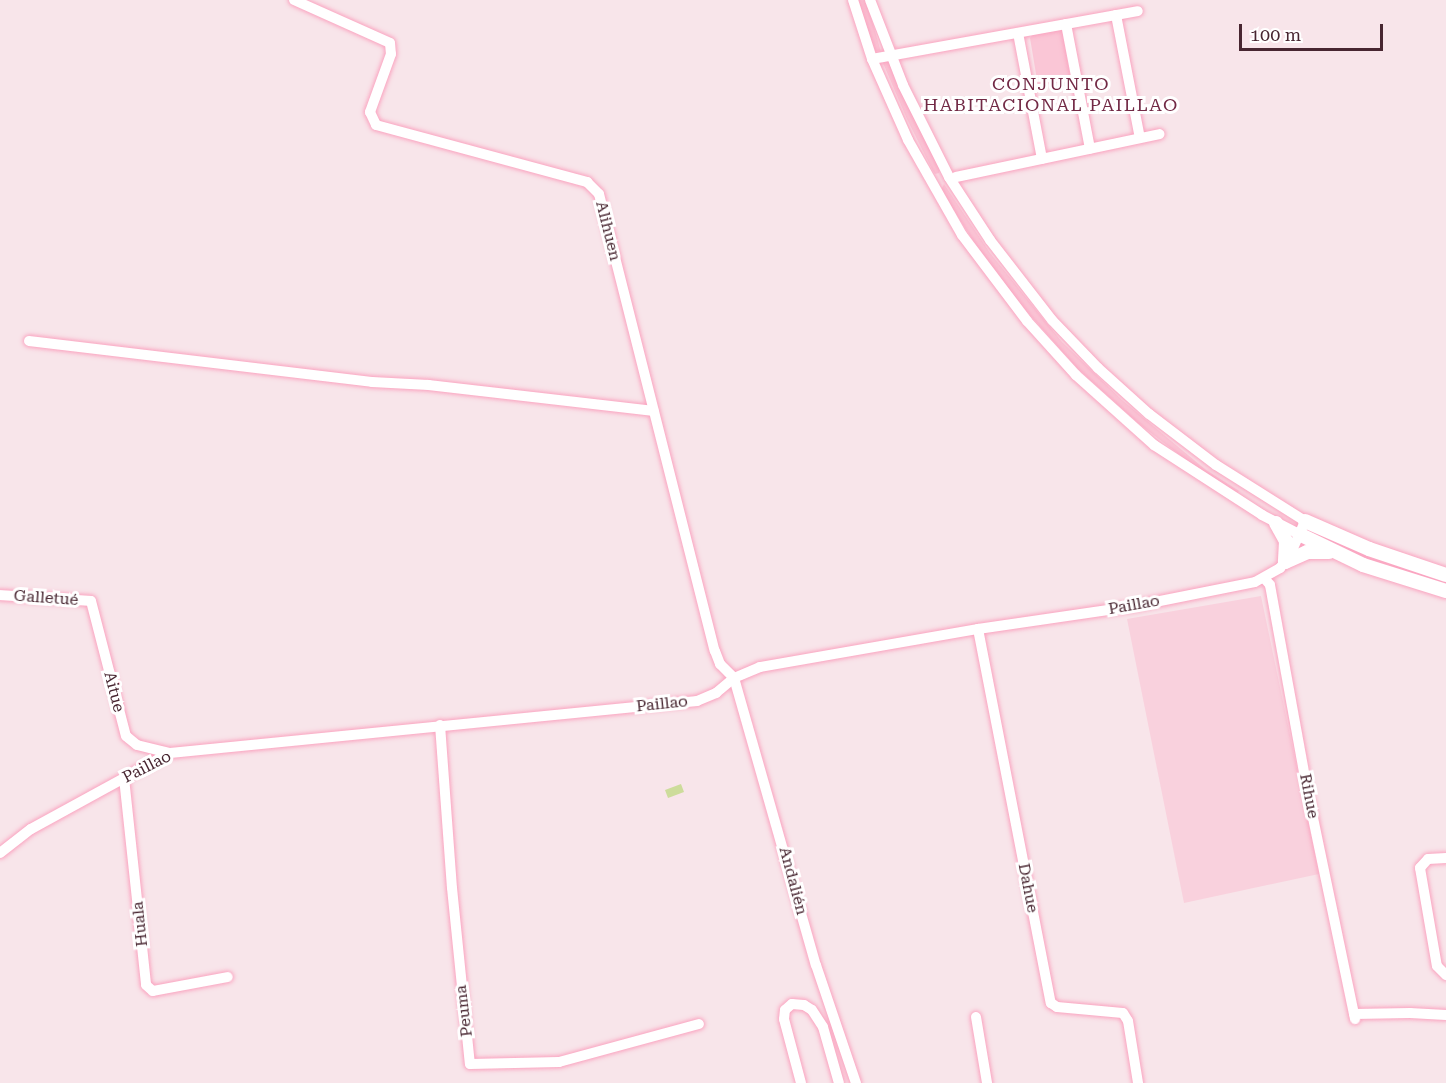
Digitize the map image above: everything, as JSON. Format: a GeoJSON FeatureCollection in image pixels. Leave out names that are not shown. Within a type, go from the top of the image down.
{"type":"FeatureCollection","features":[{"type":"Feature","properties":{"kind":"street","name":"Alihuen"},"geometry":{"type":"LineString","coordinates":[[294,0],[390,43],[391,54],[370,112],[376,125],[587,182],[599,194],[715,651],[720,664],[734,678]]}},
{"type":"Feature","properties":{"kind":"street"},"geometry":{"type":"LineString","coordinates":[[853,0],[872,59],[899,123],[962,235],[1004,294],[1076,375],[1154,445],[1276,523],[1363,565],[1446,591]]}},
{"type":"Feature","properties":{"kind":"street"},"geometry":{"type":"LineString","coordinates":[[870,0],[903,86],[953,177],[1009,266],[1052,320],[1098,368],[1149,414],[1216,465],[1305,520],[1369,549],[1446,575]]}},
{"type":"Feature","properties":{"kind":"street"},"geometry":{"type":"LineString","coordinates":[[872,59],[1138,11]]}},
{"type":"Feature","properties":{"kind":"street"},"geometry":{"type":"LineString","coordinates":[[1116,15],[1140,138]]}},
{"type":"Feature","properties":{"kind":"street"},"geometry":{"type":"LineString","coordinates":[[1066,24],[1090,149]]}},
{"type":"Feature","properties":{"kind":"street"},"geometry":{"type":"LineString","coordinates":[[1018,33],[1042,159]]}},
{"type":"Feature","properties":{"kind":"street"},"geometry":{"type":"LineString","coordinates":[[933,186],[953,177],[1160,134]]}},
{"type":"Feature","properties":{"kind":"street"},"geometry":{"type":"LineString","coordinates":[[30,340],[372,382],[429,385],[653,411]]}},
{"type":"Feature","properties":{"kind":"street","name":"Paillao"},"geometry":{"type":"LineString","coordinates":[[0,853],[31,829],[170,753],[697,701],[716,693],[734,678],[760,667],[978,629],[1136,606],[1264,578],[1286,562],[1305,520]]}},
{"type":"Feature","properties":{"kind":"street"},"geometry":{"type":"LineString","coordinates":[[1276,523],[1286,542],[1286,562],[1307,552],[1337,552]]}},
{"type":"Feature","properties":{"kind":"street","name":"Rihue"},"geometry":{"type":"LineString","coordinates":[[1264,578],[1270,585],[1308,794],[1355,1016],[1446,1015]]}},
{"type":"Feature","properties":{"kind":"street","name":"Galletué"},"geometry":{"type":"LineString","coordinates":[[0,595],[92,601]]}},
{"type":"Feature","properties":{"kind":"street","name":"Aitue"},"geometry":{"type":"LineString","coordinates":[[92,601],[126,736],[137,745],[170,753]]}},
{"type":"Feature","properties":{"kind":"street","name":"Dahue"},"geometry":{"type":"LineString","coordinates":[[978,629],[1051,1003],[1057,1007],[1123,1013],[1128,1021],[1138,1083]]}},
{"type":"Feature","properties":{"kind":"street","name":"Andalién"},"geometry":{"type":"LineString","coordinates":[[734,678],[828,1000],[856,1083]]}},
{"type":"Feature","properties":{"kind":"street","name":"Peuma"},"geometry":{"type":"LineString","coordinates":[[440,725],[452,898],[470,1064],[559,1062],[699,1024]]}},
{"type":"Feature","properties":{"kind":"street","name":"Huala"},"geometry":{"type":"LineString","coordinates":[[124,778],[146,986],[153,991],[228,977]]}},
{"type":"Feature","properties":{"kind":"street"},"geometry":{"type":"LineString","coordinates":[[1446,858],[1428,859],[1420,868],[1437,966],[1446,975]]}},
{"type":"Feature","properties":{"kind":"street"},"geometry":{"type":"LineString","coordinates":[[801,1083],[784,1019],[785,1010],[792,1004],[807,1006],[828,1000]]}},
{"type":"Feature","properties":{"kind":"street"},"geometry":{"type":"LineString","coordinates":[[807,1006],[823,1028],[839,1083]]}},
{"type":"Feature","properties":{"kind":"street"},"geometry":{"type":"LineString","coordinates":[[976,1017],[987,1083]]}},
{"type":"Feature","properties":{"kind":"shaded area"},"geometry":{"type":"Polygon","coordinates":[[[858,0],[866,0],[881,52],[875,51],[858,0]]]}},
{"type":"Feature","properties":{"kind":"shaded area"},"geometry":{"type":"Polygon","coordinates":[[[1062,29],[1071,81],[1038,86],[1030,38],[1034,33],[1062,29]]]}},
{"type":"Feature","properties":{"kind":"shaded area"},"geometry":{"type":"Polygon","coordinates":[[[888,59],[940,168],[939,173],[935,174],[933,171],[907,119],[883,63],[888,59]]]}},
{"type":"Feature","properties":{"kind":"shaded area"},"geometry":{"type":"Polygon","coordinates":[[[944,184],[990,253],[1062,342],[1122,400],[1206,470],[1239,491],[1237,494],[1202,472],[1138,423],[1078,369],[1021,305],[974,242],[941,190],[944,184]]]}},
{"type":"Feature","properties":{"kind":"shaded area"},"geometry":{"type":"Polygon","coordinates":[[[1310,532],[1389,566],[1409,568],[1446,581],[1446,587],[1347,551],[1310,532]]]}},
{"type":"Feature","properties":{"kind":"shaded area"},"geometry":{"type":"Polygon","coordinates":[[[1261,596],[1319,874],[1184,903],[1127,619],[1261,596]]]}},
{"type":"Feature","properties":{"kind":"shaded area"},"geometry":{"type":"Polygon","coordinates":[[[681,784],[684,792],[668,798],[665,790],[681,784]]]}},
{"type":"Feature","properties":{"kind":"district","name":"CONJUNTO HABITACIONAL PAILLAO"},"geometry":{"type":"Point","coordinates":[1051,95]}}]}
